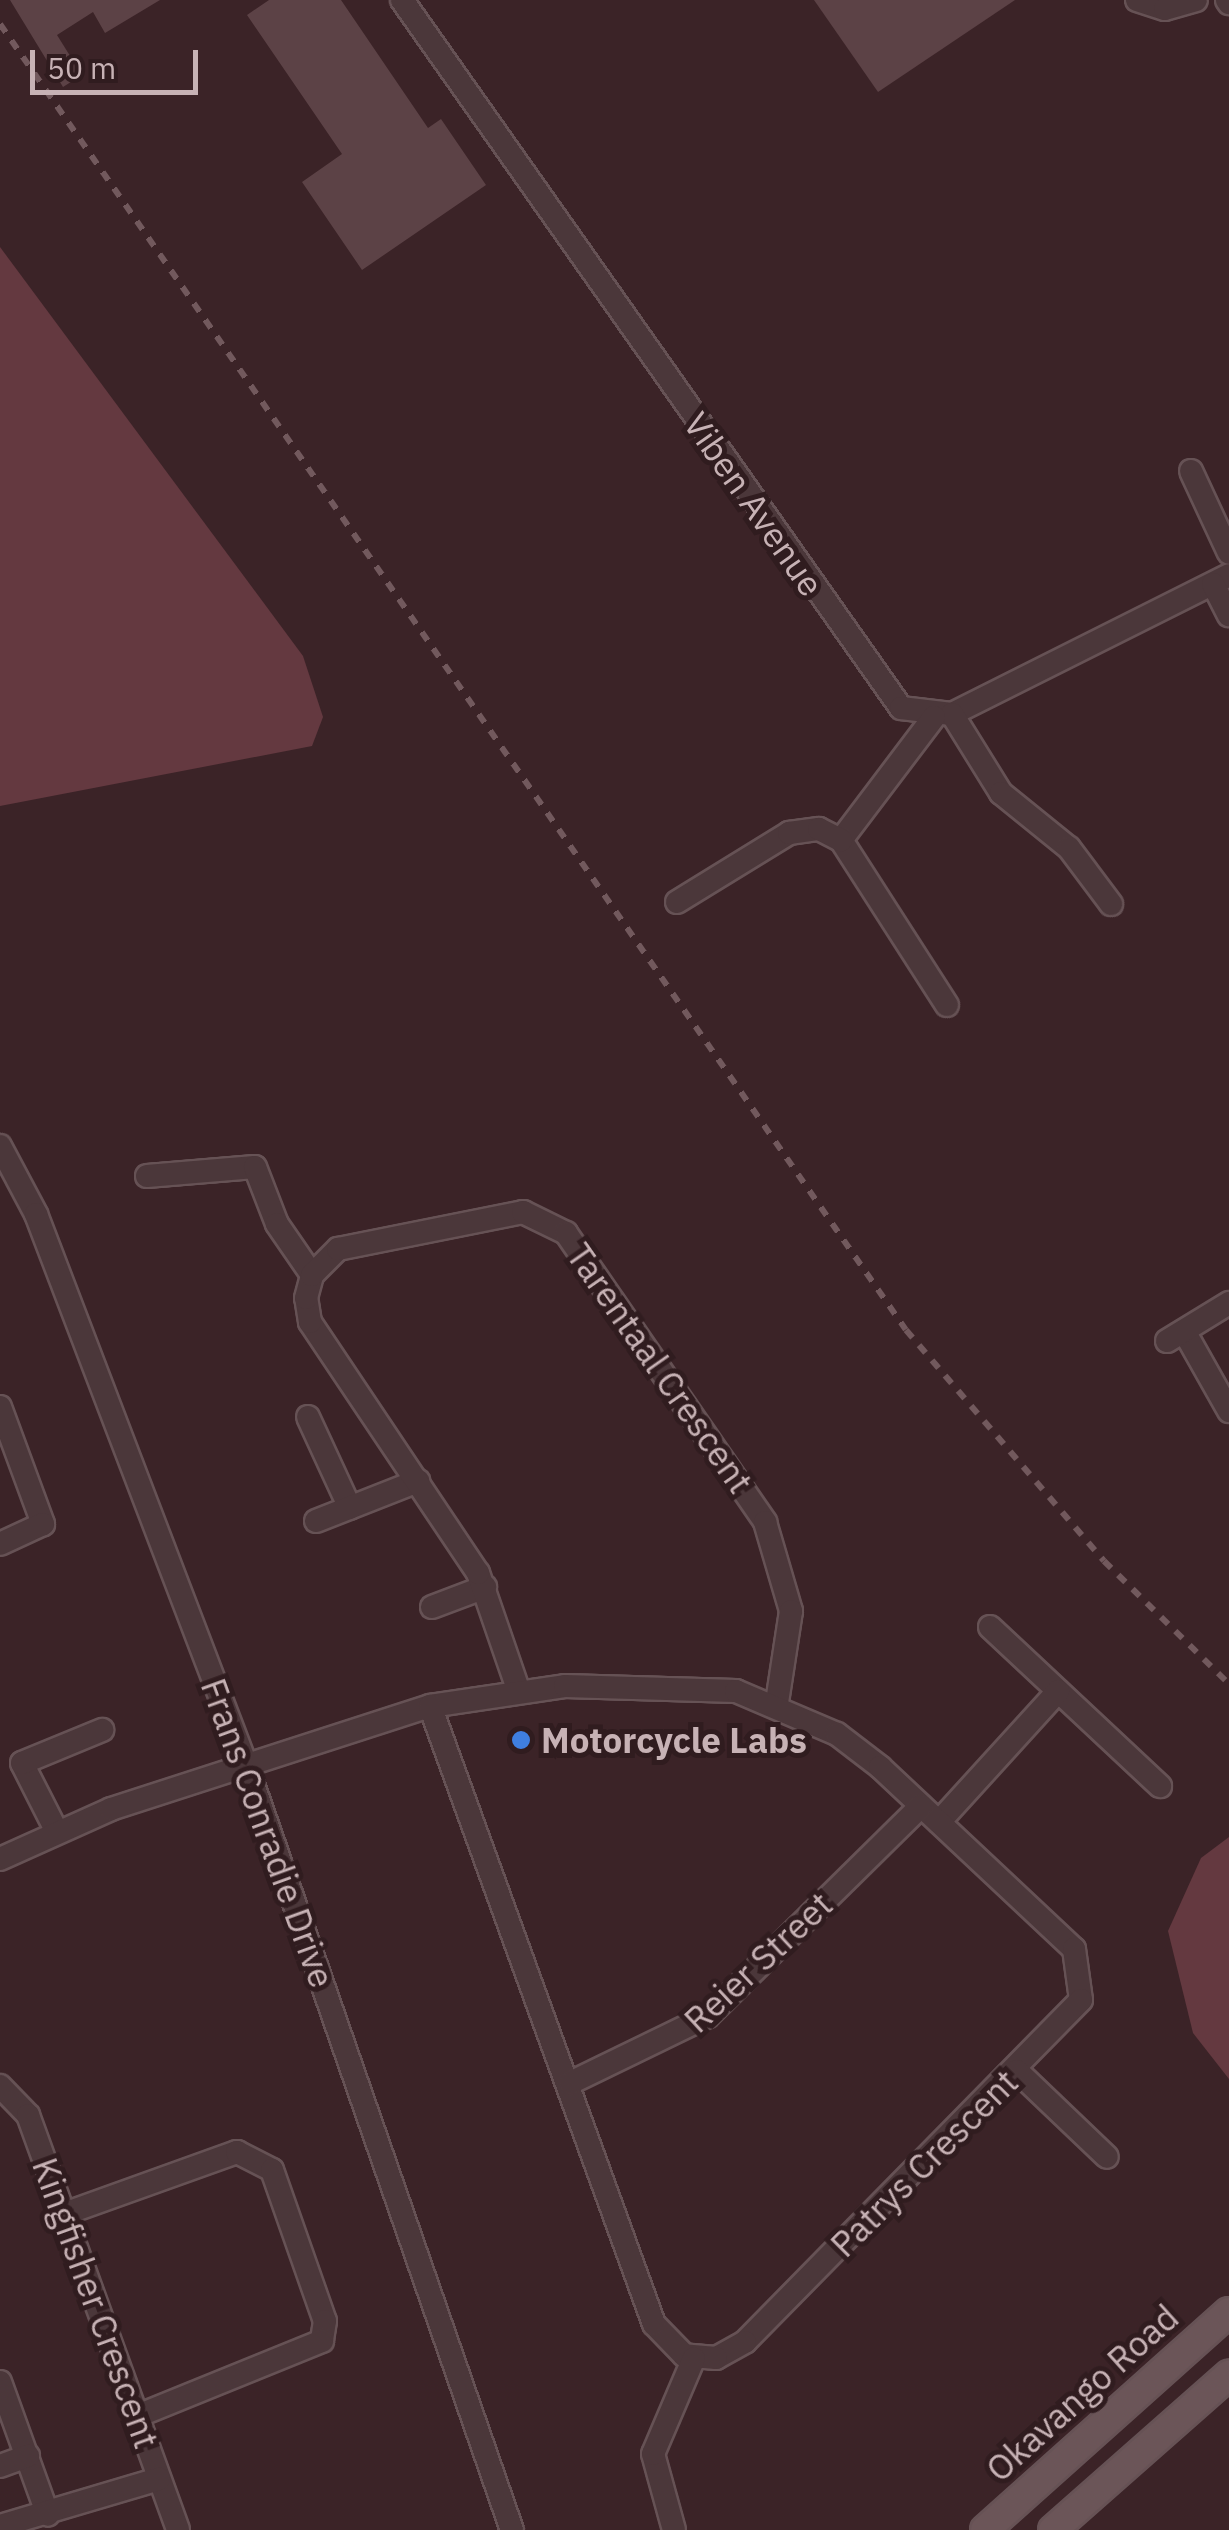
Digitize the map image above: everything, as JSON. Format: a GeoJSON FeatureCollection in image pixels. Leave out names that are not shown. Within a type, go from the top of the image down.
{"type":"FeatureCollection","features":[{"type":"Feature","properties":{"kind":"main road","name":"Okavango Road"},"geometry":{"type":"LineString","coordinates":[[985,2530],[1229,2312]]}},
{"type":"Feature","properties":{"kind":"main road"},"geometry":{"type":"LineString","coordinates":[[1053,2530],[1229,2374]]}},
{"type":"Feature","properties":{"kind":"street","name":"Viben Avenue"},"geometry":{"type":"LineString","coordinates":[[402,0],[883,690],[901,708],[943,715]]}},
{"type":"Feature","properties":{"kind":"street"},"geometry":{"type":"LineString","coordinates":[[1137,0],[1164,10],[1196,0]]}},
{"type":"Feature","properties":{"kind":"street"},"geometry":{"type":"LineString","coordinates":[[1190,471],[1229,553]]}},
{"type":"Feature","properties":{"kind":"street"},"geometry":{"type":"LineString","coordinates":[[841,840],[943,715],[1221,580],[1229,615]]}},
{"type":"Feature","properties":{"kind":"street"},"geometry":{"type":"LineString","coordinates":[[943,715],[1001,793],[1068,848],[1111,904]]}},
{"type":"Feature","properties":{"kind":"street"},"geometry":{"type":"LineString","coordinates":[[677,902],[789,832],[819,829],[841,840],[948,1005]]}},
{"type":"Feature","properties":{"kind":"street","name":"Frans Conradie Drive"},"geometry":{"type":"LineString","coordinates":[[0,1146],[36,1214],[247,1767],[512,2530]]}},
{"type":"Feature","properties":{"kind":"street"},"geometry":{"type":"LineString","coordinates":[[147,1176],[255,1167],[277,1224],[312,1274],[310,1322],[485,1587],[518,1688]]}},
{"type":"Feature","properties":{"kind":"street","name":"Tarentaal Crescent"},"geometry":{"type":"LineString","coordinates":[[312,1274],[338,1250],[386,1238],[523,1212],[560,1226],[776,1544],[791,1633],[778,1703]]}},
{"type":"Feature","properties":{"kind":"street"},"geometry":{"type":"LineString","coordinates":[[1229,1303],[1176,1336],[1229,1411]]}},
{"type":"Feature","properties":{"kind":"street"},"geometry":{"type":"LineString","coordinates":[[0,1407],[43,1524],[0,1544]]}},
{"type":"Feature","properties":{"kind":"street"},"geometry":{"type":"LineString","coordinates":[[308,1417],[350,1508]]}},
{"type":"Feature","properties":{"kind":"street"},"geometry":{"type":"LineString","coordinates":[[316,1521],[418,1481]]}},
{"type":"Feature","properties":{"kind":"street"},"geometry":{"type":"LineString","coordinates":[[432,1608],[485,1587]]}},
{"type":"Feature","properties":{"kind":"street"},"geometry":{"type":"LineString","coordinates":[[990,1627],[1160,1786]]}},
{"type":"Feature","properties":{"kind":"street","name":"Patrys Crescent"},"geometry":{"type":"LineString","coordinates":[[0,1858],[56,1830],[430,1706],[518,1688],[695,1686],[778,1703],[838,1734],[930,1814],[1084,1968],[1076,2010],[745,2342],[694,2358]]}},
{"type":"Feature","properties":{"kind":"street","name":"Reier Street"},"geometry":{"type":"LineString","coordinates":[[570,2083],[708,2016],[930,1814],[1058,1691]]}},
{"type":"Feature","properties":{"kind":"street"},"geometry":{"type":"LineString","coordinates":[[430,1706],[570,2083],[654,2324],[694,2358],[653,2454],[674,2530]]}},
{"type":"Feature","properties":{"kind":"street"},"geometry":{"type":"LineString","coordinates":[[56,1830],[11,1768],[102,1730]]}},
{"type":"Feature","properties":{"kind":"street"},"geometry":{"type":"LineString","coordinates":[[1017,2071],[1108,2157]]}},
{"type":"Feature","properties":{"kind":"street","name":"Kingfisher Crescent"},"geometry":{"type":"LineString","coordinates":[[0,2086],[28,2115],[178,2530]]}},
{"type":"Feature","properties":{"kind":"street"},"geometry":{"type":"LineString","coordinates":[[64,2214],[238,2152],[272,2170],[325,2321],[322,2341],[136,2416]]}},
{"type":"Feature","properties":{"kind":"street"},"geometry":{"type":"LineString","coordinates":[[0,2382],[48,2515]]}},
{"type":"Feature","properties":{"kind":"street"},"geometry":{"type":"LineString","coordinates":[[0,2466],[28,2456]]}},
{"type":"Feature","properties":{"kind":"street"},"geometry":{"type":"LineString","coordinates":[[0,2526],[160,2479]]}},
{"type":"Feature","properties":{"kind":"shaded area"},"geometry":{"type":"Polygon","coordinates":[[[0,247],[303,656],[323,717],[312,746],[0,806],[0,247]]]}},
{"type":"Feature","properties":{"kind":"shaded area"},"geometry":{"type":"Polygon","coordinates":[[[1229,1837],[1229,2079],[1193,2033],[1168,1931],[1201,1858],[1229,1837]]]}},
{"type":"Feature","properties":{"kind":"building"},"geometry":{"type":"Polygon","coordinates":[[[10,0],[160,0],[105,33],[93,12],[57,35],[82,75],[63,87],[10,0]]]}},
{"type":"Feature","properties":{"kind":"building"},"geometry":{"type":"Polygon","coordinates":[[[269,0],[341,0],[428,128],[441,119],[486,185],[362,270],[302,182],[342,154],[247,15],[269,0]]]}},
{"type":"Feature","properties":{"kind":"building"},"geometry":{"type":"Polygon","coordinates":[[[814,0],[1015,0],[878,92],[814,0]]]}},
{"type":"Feature","properties":{"kind":"railway"},"geometry":{"type":"LineString","coordinates":[[0,24],[906,1330],[1104,1561],[1229,1684]]}},
{"type":"Feature","properties":{"kind":"place","name":"Motorcycle Labs"},"geometry":{"type":"Point","coordinates":[521,1740]}}]}
